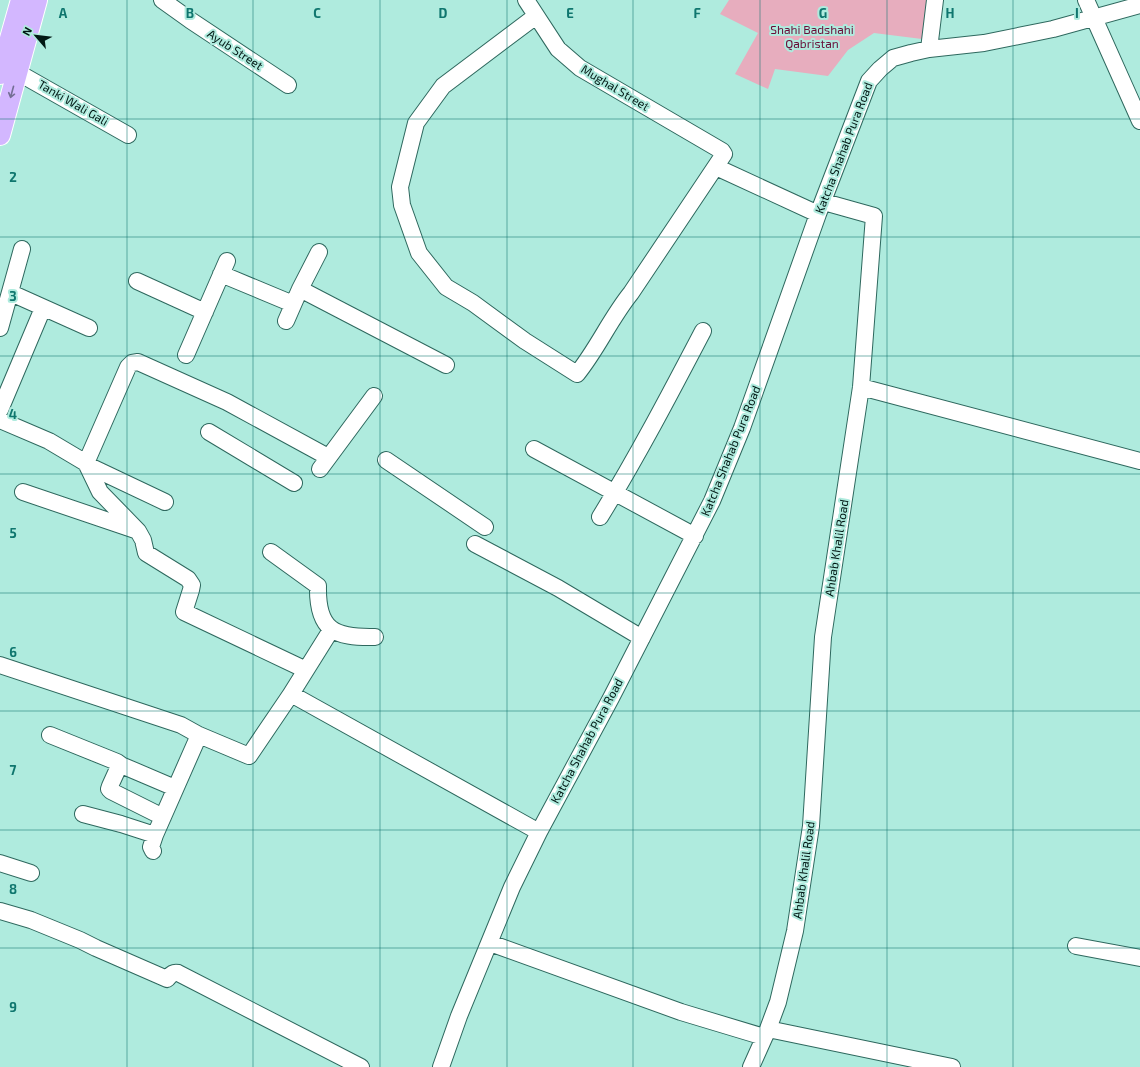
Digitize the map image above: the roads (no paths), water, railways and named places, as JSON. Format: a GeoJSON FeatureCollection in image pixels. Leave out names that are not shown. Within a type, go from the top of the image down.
{"type":"FeatureCollection","features":[{"type":"Feature","properties":{"kind":"main road"},"geometry":{"type":"LineString","coordinates":[[0,135],[5,69],[21,0]]}},
{"type":"Feature","properties":{"kind":"main road"},"geometry":{"type":"LineString","coordinates":[[5,69],[37,0]]}},
{"type":"Feature","properties":{"kind":"street","name":"Ayub Street"},"geometry":{"type":"LineString","coordinates":[[162,0],[288,85]]}},
{"type":"Feature","properties":{"kind":"street","name":"Mughal Street"},"geometry":{"type":"LineString","coordinates":[[526,0],[558,49],[580,68],[722,151],[720,160],[821,208]]}},
{"type":"Feature","properties":{"kind":"street"},"geometry":{"type":"LineString","coordinates":[[929,49],[935,0]]}},
{"type":"Feature","properties":{"kind":"street"},"geometry":{"type":"LineString","coordinates":[[1086,0],[1140,121]]}},
{"type":"Feature","properties":{"kind":"street","name":"Katcha Shahab Pura Road"},"geometry":{"type":"LineString","coordinates":[[441,1067],[459,1016],[512,887],[539,832],[642,638],[712,501],[742,428],[821,208],[869,81],[893,58],[911,53],[929,49],[984,43],[1053,29],[1140,6]]}},
{"type":"Feature","properties":{"kind":"street"},"geometry":{"type":"LineString","coordinates":[[536,16],[443,86],[416,123],[400,187],[402,205],[420,253],[446,287],[473,303],[525,341],[577,374],[590,358],[620,308],[631,294],[660,248],[720,160]]}},
{"type":"Feature","properties":{"kind":"street","name":"Tanki Wali Gali"},"geometry":{"type":"LineString","coordinates":[[5,69],[128,135]]}},
{"type":"Feature","properties":{"kind":"street","name":"Ahbab Khalil Road"},"geometry":{"type":"LineString","coordinates":[[751,1067],[778,1002],[795,930],[811,826],[823,637],[861,387],[874,216],[821,208]]}},
{"type":"Feature","properties":{"kind":"street"},"geometry":{"type":"LineString","coordinates":[[0,328],[11,293],[22,249]]}},
{"type":"Feature","properties":{"kind":"street"},"geometry":{"type":"LineString","coordinates":[[286,322],[300,289],[319,252]]}},
{"type":"Feature","properties":{"kind":"street"},"geometry":{"type":"LineString","coordinates":[[186,355],[224,267],[293,304]]}},
{"type":"Feature","properties":{"kind":"street"},"geometry":{"type":"LineString","coordinates":[[137,281],[205,312]]}},
{"type":"Feature","properties":{"kind":"street"},"geometry":{"type":"LineString","coordinates":[[300,289],[446,365]]}},
{"type":"Feature","properties":{"kind":"street"},"geometry":{"type":"LineString","coordinates":[[11,293],[88,328]]}},
{"type":"Feature","properties":{"kind":"street"},"geometry":{"type":"LineString","coordinates":[[0,410],[43,308]]}},
{"type":"Feature","properties":{"kind":"street"},"geometry":{"type":"LineString","coordinates":[[600,517],[666,401],[703,331]]}},
{"type":"Feature","properties":{"kind":"street"},"geometry":{"type":"LineString","coordinates":[[306,670],[184,612],[192,585],[188,579],[146,553],[143,540],[138,531],[100,492],[87,464],[128,367],[132,362],[138,362],[227,402],[324,463],[374,396]]}},
{"type":"Feature","properties":{"kind":"street"},"geometry":{"type":"LineString","coordinates":[[861,387],[1140,461]]}},
{"type":"Feature","properties":{"kind":"street"},"geometry":{"type":"LineString","coordinates":[[0,420],[49,441],[87,464],[165,502]]}},
{"type":"Feature","properties":{"kind":"street"},"geometry":{"type":"LineString","coordinates":[[209,432],[294,483]]}},
{"type":"Feature","properties":{"kind":"street"},"geometry":{"type":"LineString","coordinates":[[534,449],[695,536]]}},
{"type":"Feature","properties":{"kind":"street"},"geometry":{"type":"LineString","coordinates":[[386,460],[486,527]]}},
{"type":"Feature","properties":{"kind":"street"},"geometry":{"type":"LineString","coordinates":[[23,492],[138,531]]}},
{"type":"Feature","properties":{"kind":"street"},"geometry":{"type":"LineString","coordinates":[[475,544],[558,588],[642,638]]}},
{"type":"Feature","properties":{"kind":"street"},"geometry":{"type":"LineString","coordinates":[[271,552],[318,586],[319,610],[324,621],[331,630],[358,638],[375,638]]}},
{"type":"Feature","properties":{"kind":"street"},"geometry":{"type":"LineString","coordinates":[[0,665],[181,725],[199,735],[249,756],[291,694],[331,630]]}},
{"type":"Feature","properties":{"kind":"street"},"geometry":{"type":"LineString","coordinates":[[291,694],[539,832]]}},
{"type":"Feature","properties":{"kind":"street"},"geometry":{"type":"LineString","coordinates":[[50,735],[117,762],[175,788]]}},
{"type":"Feature","properties":{"kind":"street"},"geometry":{"type":"LineString","coordinates":[[153,851],[151,847],[155,835],[199,735]]}},
{"type":"Feature","properties":{"kind":"street"},"geometry":{"type":"LineString","coordinates":[[120,764],[109,789],[163,817]]}},
{"type":"Feature","properties":{"kind":"street"},"geometry":{"type":"LineString","coordinates":[[83,814],[155,835]]}},
{"type":"Feature","properties":{"kind":"street"},"geometry":{"type":"LineString","coordinates":[[0,863],[32,873]]}},
{"type":"Feature","properties":{"kind":"street"},"geometry":{"type":"LineString","coordinates":[[0,911],[31,920],[168,979],[174,972],[178,973],[361,1067]]}},
{"type":"Feature","properties":{"kind":"street"},"geometry":{"type":"LineString","coordinates":[[490,943],[681,1012],[766,1033],[952,1067]]}},
{"type":"Feature","properties":{"kind":"street"},"geometry":{"type":"LineString","coordinates":[[1076,946],[1140,958]]}},
{"type":"Feature","properties":{"kind":"park label","name":"Shahi Badshahi Qabristan"},"geometry":{"type":"Point","coordinates":[812,37]}}]}
